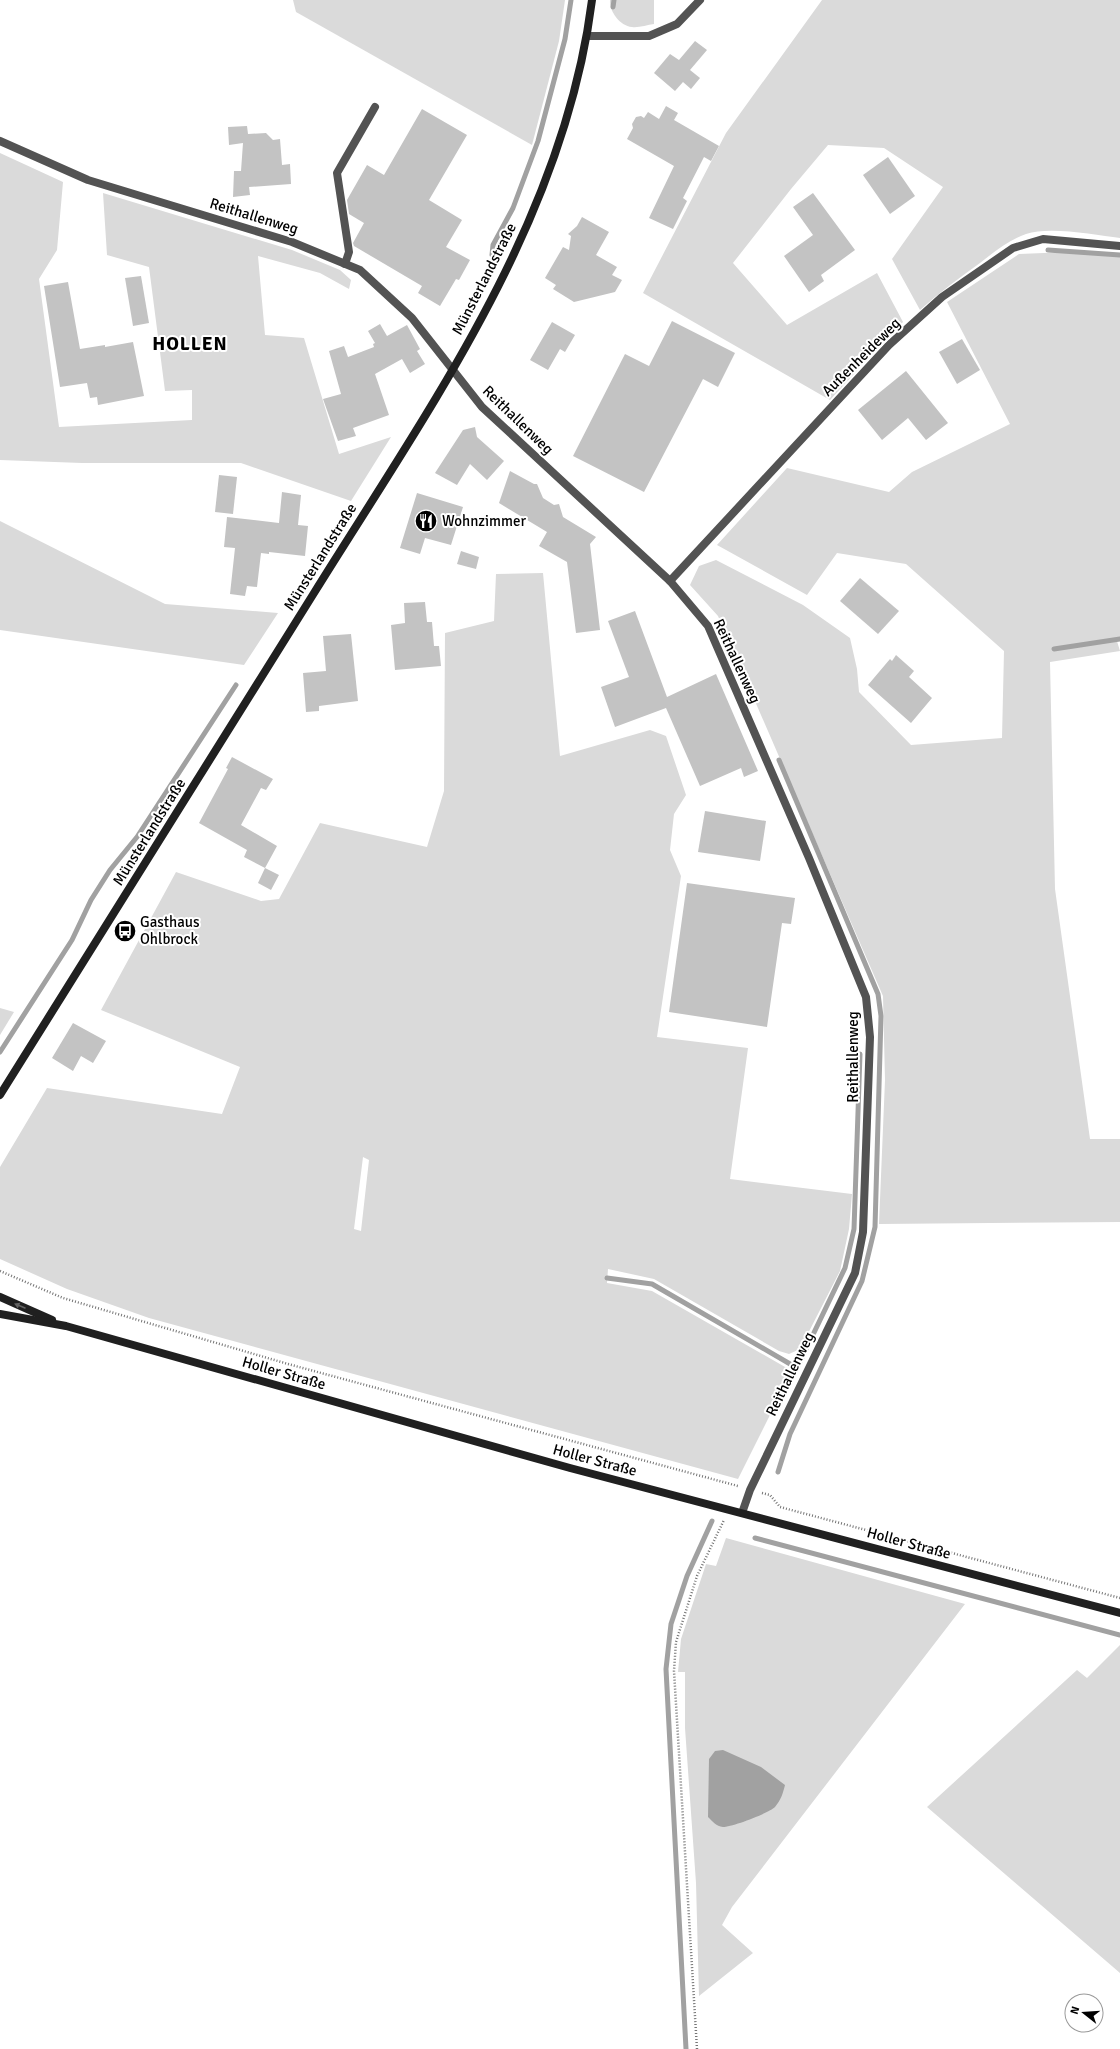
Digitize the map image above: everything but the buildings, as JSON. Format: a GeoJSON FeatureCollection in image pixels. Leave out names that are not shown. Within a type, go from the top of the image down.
{"type":"FeatureCollection","features":[{"type":"Feature","properties":{"kind":"main road","name":"Münsterlandstraße"},"geometry":{"type":"LineString","coordinates":[[0,1096],[453,370],[509,266],[560,144],[588,36],[592,0]]}},
{"type":"Feature","properties":{"kind":"main road","name":"Holler Straße"},"geometry":{"type":"LineString","coordinates":[[0,1297],[66,1326]]}},
{"type":"Feature","properties":{"kind":"main road","name":"Holler Straße"},"geometry":{"type":"LineString","coordinates":[[0,1314],[66,1326],[570,1468],[1120,1613]]}},
{"type":"Feature","properties":{"kind":"street"},"geometry":{"type":"LineString","coordinates":[[588,36],[649,36],[677,24],[700,0]]}},
{"type":"Feature","properties":{"kind":"street"},"geometry":{"type":"LineString","coordinates":[[345,264],[349,252],[337,173],[374,107]]}},
{"type":"Feature","properties":{"kind":"street","name":"Reithallenweg"},"geometry":{"type":"LineString","coordinates":[[0,141],[88,180],[292,242],[360,270],[412,318],[482,407],[670,581],[708,626],[806,851],[866,997],[870,1037],[864,1232],[855,1273],[750,1490],[742,1513]]}},
{"type":"Feature","properties":{"kind":"street","name":"Außenheideweg"},"geometry":{"type":"LineString","coordinates":[[670,581],[889,345],[942,297],[1013,248],[1043,239],[1120,246]]}},
{"type":"Feature","properties":{"kind":"path"},"geometry":{"type":"LineString","coordinates":[[0,1271],[63,1298],[288,1364],[770,1495],[780,1507],[1120,1598]]}},
{"type":"Feature","properties":{"kind":"path"},"geometry":{"type":"LineString","coordinates":[[696,2049],[674,1671],[676,1642],[697,1576],[729,1509]]}},
{"type":"Feature","properties":{"kind":"shaded area"},"geometry":{"type":"Polygon","coordinates":[[[293,0],[565,0],[559,41],[532,145],[296,12],[293,0]]]}},
{"type":"Feature","properties":{"kind":"shaded area"},"geometry":{"type":"Polygon","coordinates":[[[610,0],[654,0],[654,24],[634,27],[623,24],[613,13],[610,0]]]}},
{"type":"Feature","properties":{"kind":"shaded area"},"geometry":{"type":"Polygon","coordinates":[[[822,0],[1120,0],[1120,238],[1060,231],[1026,234],[996,251],[920,310],[892,259],[943,187],[884,148],[828,145],[791,189],[733,263],[787,325],[877,273],[903,322],[830,400],[643,293],[726,133],[822,0]]]}},
{"type":"Feature","properties":{"kind":"shaded area"},"geometry":{"type":"Polygon","coordinates":[[[0,153],[63,182],[57,250],[39,279],[59,427],[192,420],[192,390],[165,391],[149,267],[107,255],[103,193],[292,250],[340,270],[351,280],[349,289],[320,273],[258,256],[265,335],[304,338],[339,454],[391,437],[351,501],[241,463],[82,463],[0,460],[0,153]]]}},
{"type":"Feature","properties":{"kind":"shaded area"},"geometry":{"type":"Polygon","coordinates":[[[1069,252],[1120,257],[1120,637],[1116,638],[1120,651],[1050,662],[1055,889],[1090,1139],[1120,1139],[1120,1222],[879,1224],[885,1080],[883,996],[718,616],[690,585],[699,566],[716,560],[803,605],[850,638],[857,669],[859,692],[911,745],[1002,738],[1004,651],[906,564],[837,553],[807,595],[717,545],[787,468],[889,492],[912,472],[1010,424],[947,302],[1019,254],[1069,252]]]}},
{"type":"Feature","properties":{"kind":"shaded area"},"geometry":{"type":"Polygon","coordinates":[[[0,521],[165,604],[278,613],[244,665],[0,630],[0,521]]]}},
{"type":"Feature","properties":{"kind":"shaded area"},"geometry":{"type":"Polygon","coordinates":[[[543,573],[560,756],[650,730],[666,736],[686,795],[674,814],[670,850],[681,876],[657,1037],[748,1048],[730,1179],[852,1194],[849,1229],[840,1271],[800,1349],[789,1354],[779,1351],[654,1279],[608,1269],[607,1283],[652,1291],[792,1371],[738,1479],[149,1318],[67,1289],[0,1259],[0,1167],[47,1088],[222,1114],[240,1067],[101,1010],[176,872],[261,901],[279,899],[320,823],[427,847],[444,791],[445,633],[494,621],[496,574],[543,573]],[[363,1157],[354,1229],[361,1231],[369,1160],[363,1157]]]}},
{"type":"Feature","properties":{"kind":"shaded area"},"geometry":{"type":"Polygon","coordinates":[[[0,1008],[14,1012],[0,1035],[0,1008]]]}},
{"type":"Feature","properties":{"kind":"shaded area"},"geometry":{"type":"Polygon","coordinates":[[[726,1538],[965,1604],[732,1907],[722,1925],[753,1953],[699,1996],[696,1883],[685,1728],[685,1672],[678,1672],[681,1639],[706,1564],[716,1566],[726,1538]]]}},
{"type":"Feature","properties":{"kind":"shaded area"},"geometry":{"type":"Polygon","coordinates":[[[1120,1645],[1120,1973],[927,1807],[1077,1670],[1087,1678],[1120,1645]]]}},
{"type":"Feature","properties":{"kind":"shaded area"},"geometry":{"type":"Polygon","coordinates":[[[723,1750],[761,1767],[785,1785],[782,1796],[775,1807],[758,1816],[723,1827],[715,1824],[708,1817],[709,1759],[715,1751],[723,1750]]]}},
{"type":"Feature","properties":{"kind":"waterway"},"geometry":{"type":"LineString","coordinates":[[492,255],[493,245],[513,208],[538,141],[565,39],[571,0]]}},
{"type":"Feature","properties":{"kind":"waterway"},"geometry":{"type":"LineString","coordinates":[[613,7],[614,0]]}},
{"type":"Feature","properties":{"kind":"waterway"},"geometry":{"type":"LineString","coordinates":[[1048,250],[1120,255]]}},
{"type":"Feature","properties":{"kind":"waterway"},"geometry":{"type":"LineString","coordinates":[[1054,649],[1120,639]]}},
{"type":"Feature","properties":{"kind":"waterway"},"geometry":{"type":"LineString","coordinates":[[0,1052],[72,940],[91,900],[110,870],[137,837],[236,685]]}},
{"type":"Feature","properties":{"kind":"waterway"},"geometry":{"type":"LineString","coordinates":[[778,1472],[790,1434],[862,1281],[875,1227],[881,1016],[878,994],[779,760]]}},
{"type":"Feature","properties":{"kind":"waterway"},"geometry":{"type":"LineString","coordinates":[[607,1278],[652,1284],[797,1368],[845,1268],[854,1229],[860,1054]]}},
{"type":"Feature","properties":{"kind":"waterway"},"geometry":{"type":"LineString","coordinates":[[686,2049],[666,1669],[671,1624],[687,1576],[712,1521]]}},
{"type":"Feature","properties":{"kind":"waterway"},"geometry":{"type":"LineString","coordinates":[[755,1538],[1120,1635]]}},
{"type":"Feature","properties":{"kind":"place","name":"Wohnzimmer"},"geometry":{"type":"Point","coordinates":[426,521]}},
{"type":"Feature","properties":{"kind":"place","name":"Gasthaus Ohlbrock"},"geometry":{"type":"Point","coordinates":[125,931]}},
{"type":"Feature","properties":{"kind":"district","name":"HOLLEN"},"geometry":{"type":"Point","coordinates":[190,343]}}]}
